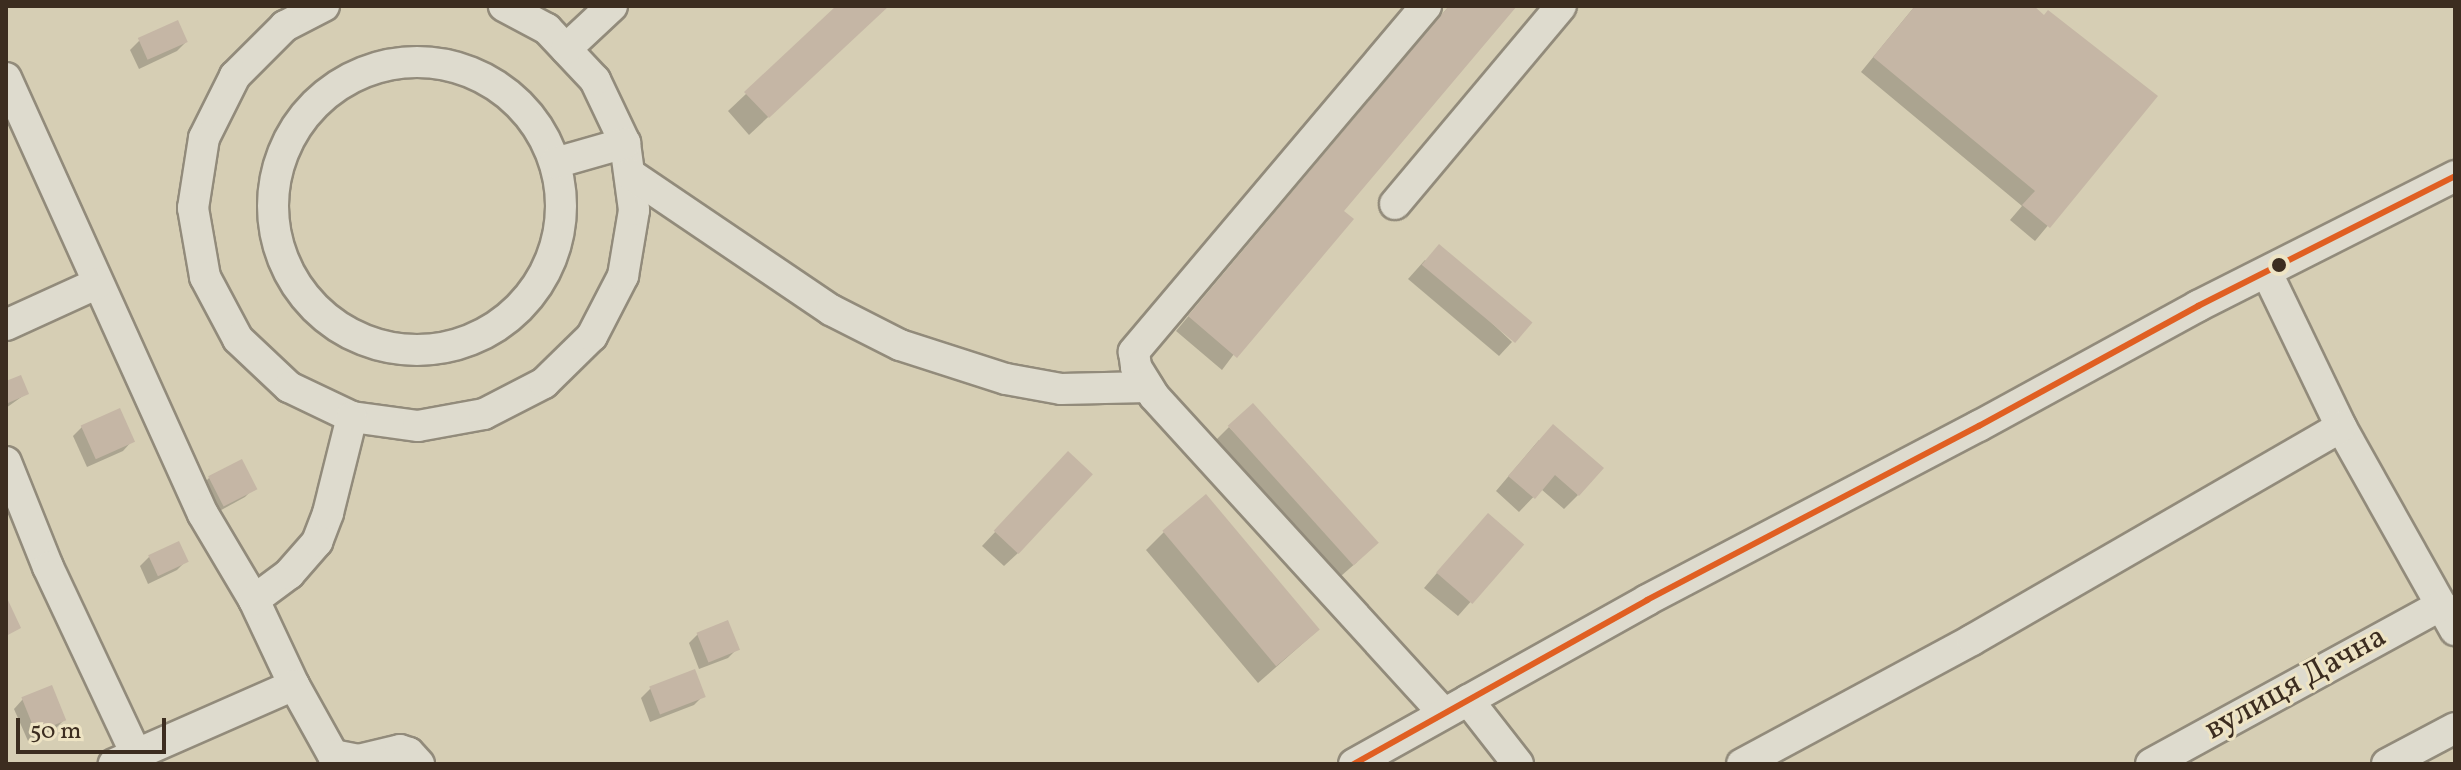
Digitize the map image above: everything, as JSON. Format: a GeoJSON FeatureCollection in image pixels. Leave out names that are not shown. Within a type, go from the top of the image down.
{"type":"FeatureCollection","features":[{"type":"Feature","properties":{"kind":"street"},"geometry":{"type":"LineString","coordinates":[[324,6],[280,16],[235,76],[204,138],[193,208],[205,277],[238,339],[289,387],[352,417],[418,426],[484,414],[544,383],[592,336],[623,276],[634,210],[625,143],[595,80],[547,29],[504,6]]}},
{"type":"Feature","properties":{"kind":"street"},"geometry":{"type":"LineString","coordinates":[[566,49],[612,6]]}},
{"type":"Feature","properties":{"kind":"street"},"geometry":{"type":"LineString","coordinates":[[1426,6],[1134,352],[1136,367],[1148,387],[1455,706],[1518,764]]}},
{"type":"Feature","properties":{"kind":"street"},"geometry":{"type":"LineString","coordinates":[[1395,204],[1561,6]]}},
{"type":"Feature","properties":{"kind":"street"},"geometry":{"type":"LineString","coordinates":[[410,61],[457,66],[500,87],[534,120],[555,163],[562,210],[552,257],[528,298],[492,330],[448,347],[400,350],[354,337],[315,309],[288,271],[273,225],[275,177],[292,133],[323,96],[363,71],[410,61]]}},
{"type":"Feature","properties":{"kind":"street"},"geometry":{"type":"LineString","coordinates":[[6,78],[203,514],[254,600],[294,685],[333,755],[358,760],[400,750],[409,753],[419,764]]}},
{"type":"Feature","properties":{"kind":"street"},"geometry":{"type":"LineString","coordinates":[[555,163],[625,143]]}},
{"type":"Feature","properties":{"kind":"street"},"geometry":{"type":"LineString","coordinates":[[630,174],[831,310],[900,345],[1006,379],[1061,389],[1148,387]]}},
{"type":"Feature","properties":{"kind":"street"},"geometry":{"type":"LineString","coordinates":[[1354,764],[1647,600],[1979,426],[2198,306],[2455,176]]}},
{"type":"Feature","properties":{"kind":"street"},"geometry":{"type":"LineString","coordinates":[[2267,273],[2341,427],[2448,617]]}},
{"type":"Feature","properties":{"kind":"street"},"geometry":{"type":"LineString","coordinates":[[6,325],[98,283]]}},
{"type":"Feature","properties":{"kind":"street"},"geometry":{"type":"LineString","coordinates":[[254,600],[289,574],[317,542],[328,513],[352,417]]}},
{"type":"Feature","properties":{"kind":"street"},"geometry":{"type":"LineString","coordinates":[[1742,764],[1972,640],[2341,427]]}},
{"type":"Feature","properties":{"kind":"street"},"geometry":{"type":"LineString","coordinates":[[6,462],[125,759],[294,685]]}},
{"type":"Feature","properties":{"kind":"street","name":"вулиця Дачна"},"geometry":{"type":"LineString","coordinates":[[2151,764],[2448,617]]}},
{"type":"Feature","properties":{"kind":"street"},"geometry":{"type":"LineString","coordinates":[[2387,764],[2455,728]]}},
{"type":"Feature","properties":{"kind":"building"},"geometry":{"type":"Polygon","coordinates":[[[836,6],[889,6],[769,118],[744,92],[836,6]]]}},
{"type":"Feature","properties":{"kind":"building"},"geometry":{"type":"Polygon","coordinates":[[[1449,6],[1517,6],[1344,211],[1354,219],[1237,358],[1188,316],[1449,6]]]}},
{"type":"Feature","properties":{"kind":"building"},"geometry":{"type":"Polygon","coordinates":[[[1915,6],[2034,6],[2044,15],[2048,10],[2158,96],[2050,228],[2022,205],[2035,191],[1873,57],[1915,6]]]}},
{"type":"Feature","properties":{"kind":"building"},"geometry":{"type":"Polygon","coordinates":[[[178,20],[188,42],[148,60],[138,38],[178,20]]]}},
{"type":"Feature","properties":{"kind":"building"},"geometry":{"type":"Polygon","coordinates":[[[1439,244],[1532,322],[1515,343],[1422,265],[1439,244]]]}},
{"type":"Feature","properties":{"kind":"building"},"geometry":{"type":"Polygon","coordinates":[[[21,375],[29,394],[8,403],[6,381],[21,375]]]}},
{"type":"Feature","properties":{"kind":"building"},"geometry":{"type":"Polygon","coordinates":[[[1253,403],[1379,543],[1354,565],[1228,426],[1253,403]]]}},
{"type":"Feature","properties":{"kind":"building"},"geometry":{"type":"Polygon","coordinates":[[[120,408],[135,442],[96,459],[81,425],[120,408]]]}},
{"type":"Feature","properties":{"kind":"building"},"geometry":{"type":"Polygon","coordinates":[[[1553,424],[1604,468],[1579,496],[1555,475],[1535,499],[1508,476],[1553,424]]]}},
{"type":"Feature","properties":{"kind":"building"},"geometry":{"type":"Polygon","coordinates":[[[1068,451],[1093,474],[1019,554],[994,531],[1068,451]]]}},
{"type":"Feature","properties":{"kind":"building"},"geometry":{"type":"Polygon","coordinates":[[[242,459],[257,489],[224,507],[208,476],[242,459]]]}},
{"type":"Feature","properties":{"kind":"building"},"geometry":{"type":"Polygon","coordinates":[[[1206,494],[1320,630],[1276,666],[1162,531],[1206,494]]]}},
{"type":"Feature","properties":{"kind":"building"},"geometry":{"type":"Polygon","coordinates":[[[1488,513],[1524,544],[1472,604],[1436,573],[1488,513]]]}},
{"type":"Feature","properties":{"kind":"building"},"geometry":{"type":"Polygon","coordinates":[[[179,541],[189,562],[158,576],[148,555],[179,541]]]}},
{"type":"Feature","properties":{"kind":"building"},"geometry":{"type":"Polygon","coordinates":[[[6,596],[21,628],[6,636],[6,596]]]}},
{"type":"Feature","properties":{"kind":"building"},"geometry":{"type":"Polygon","coordinates":[[[728,620],[740,650],[708,662],[696,633],[728,620]]]}},
{"type":"Feature","properties":{"kind":"building"},"geometry":{"type":"Polygon","coordinates":[[[695,669],[706,697],[660,715],[649,687],[695,669]]]}},
{"type":"Feature","properties":{"kind":"building"},"geometry":{"type":"Polygon","coordinates":[[[52,685],[66,720],[36,733],[21,697],[52,685]]]}},
{"type":"Feature","properties":{"kind":"transit line"},"geometry":{"type":"LineString","coordinates":[[1354,764],[1647,600],[1979,426],[2198,306],[2455,176]]}}]}
